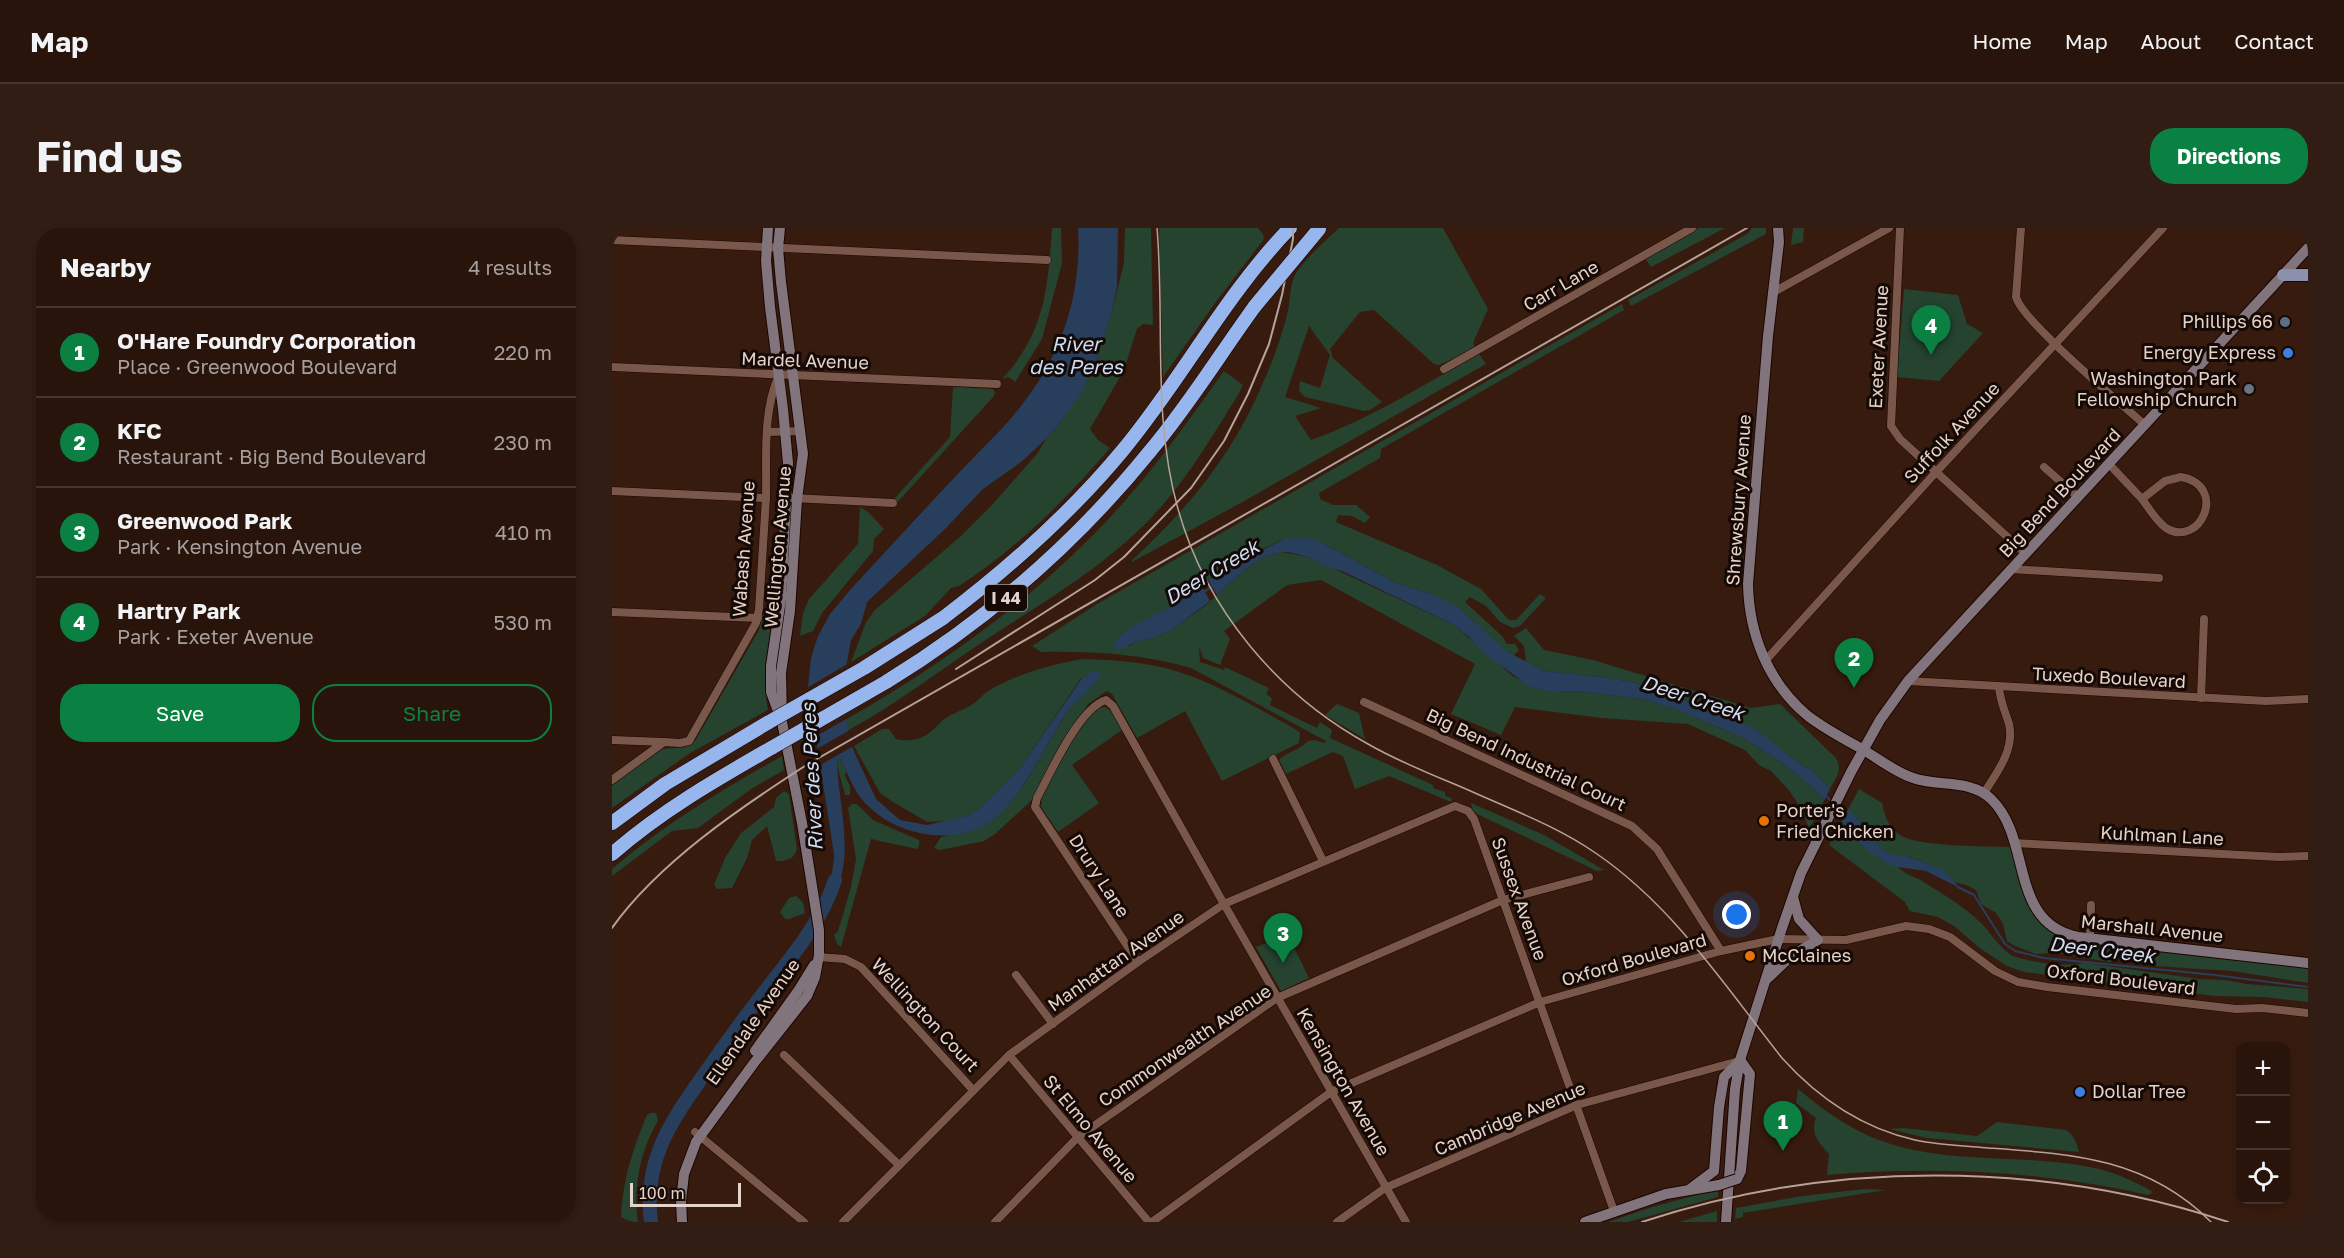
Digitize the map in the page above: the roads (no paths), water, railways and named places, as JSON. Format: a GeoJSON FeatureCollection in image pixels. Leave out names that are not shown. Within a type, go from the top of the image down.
{"type":"FeatureCollection","features":[{"type":"Feature","properties":{"kind":"highway","name":"I 44"},"geometry":{"type":"LineString","coordinates":[[612,823],[665,784],[776,722],[943,618],[1028,549],[1123,450],[1261,260],[1290,228]]}},
{"type":"Feature","properties":{"kind":"highway","name":"I 44"},"geometry":{"type":"LineString","coordinates":[[612,854],[654,820],[687,798],[886,682],[954,638],[1018,588],[1078,533],[1113,496],[1174,422],[1255,306],[1320,229]]}},
{"type":"Feature","properties":{"kind":"main road","name":"Wabash Avenue"},"geometry":{"type":"LineString","coordinates":[[768,228],[783,300],[793,375]]}},
{"type":"Feature","properties":{"kind":"main road","name":"Wabash Avenue"},"geometry":{"type":"LineString","coordinates":[[779,375],[770,307],[773,247],[780,228]]}},
{"type":"Feature","properties":{"kind":"main road","name":"Shrewsbury Avenue"},"geometry":{"type":"LineString","coordinates":[[1778,228],[1779,242],[1772,293],[1748,584],[1753,628],[1765,661],[1783,690],[1806,714],[1900,773],[1914,779],[1965,786],[1984,793]]}},
{"type":"Feature","properties":{"kind":"main road","name":"Shrewsbury Avenue"},"geometry":{"type":"LineString","coordinates":[[1779,242],[1785,228]]}},
{"type":"Feature","properties":{"kind":"main road","name":"Big Bend Boulevard"},"geometry":{"type":"LineString","coordinates":[[1740,1060],[1801,873],[1863,750],[1908,681],[2308,248]]}},
{"type":"Feature","properties":{"kind":"main road"},"geometry":{"type":"LineString","coordinates":[[2283,275],[2308,275]]}},
{"type":"Feature","properties":{"kind":"main road","name":"Wellington Avenue"},"geometry":{"type":"LineString","coordinates":[[779,375],[791,498]]}},
{"type":"Feature","properties":{"kind":"main road","name":"Wellington Avenue"},"geometry":{"type":"LineString","coordinates":[[793,375],[803,454],[791,498],[771,680],[776,722],[801,813],[819,930],[819,956]]}},
{"type":"Feature","properties":{"kind":"main road","name":"Marshall Avenue"},"geometry":{"type":"LineString","coordinates":[[1984,793],[1999,808],[2014,843],[2030,897],[2041,916],[2061,933],[2090,939],[2308,963]]}},
{"type":"Feature","properties":{"kind":"main road"},"geometry":{"type":"LineString","coordinates":[[1766,980],[1791,956],[1818,940],[1799,919],[1793,897]]}},
{"type":"Feature","properties":{"kind":"main road","name":"Ellendale Avenue"},"geometry":{"type":"LineString","coordinates":[[676,1222],[675,1193],[678,1172],[685,1150],[798,991],[819,956]]}},
{"type":"Feature","properties":{"kind":"main road"},"geometry":{"type":"LineString","coordinates":[[1717,1185],[1714,1171],[1724,1077],[1740,1060]]}},
{"type":"Feature","properties":{"kind":"main road"},"geometry":{"type":"LineString","coordinates":[[1690,1189],[1697,1190],[1737,1179],[1741,1171],[1750,1074],[1740,1060]]}},
{"type":"Feature","properties":{"kind":"main road"},"geometry":{"type":"LineString","coordinates":[[1726,1222],[1732,1115],[1740,1060]]}},
{"type":"Feature","properties":{"kind":"main road","name":"Ellendale Avenue"},"geometry":{"type":"LineString","coordinates":[[682,1222],[681,1201],[684,1174],[697,1134]]}},
{"type":"Feature","properties":{"kind":"main road"},"geometry":{"type":"LineString","coordinates":[[1585,1222],[1690,1189],[1714,1171]]}},
{"type":"Feature","properties":{"kind":"street","name":"Carr Lane"},"geometry":{"type":"LineString","coordinates":[[1444,369],[1692,228]]}},
{"type":"Feature","properties":{"kind":"street"},"geometry":{"type":"LineString","coordinates":[[1772,293],[1889,228]]}},
{"type":"Feature","properties":{"kind":"street","name":"Exeter Avenue"},"geometry":{"type":"LineString","coordinates":[[1900,228],[1891,426],[1900,439],[2025,553]]}},
{"type":"Feature","properties":{"kind":"street"},"geometry":{"type":"LineString","coordinates":[[2021,228],[2016,297],[2018,305],[2056,344],[2145,425]]}},
{"type":"Feature","properties":{"kind":"street","name":"Suffolk Avenue"},"geometry":{"type":"LineString","coordinates":[[1765,661],[1937,471],[2163,228]]}},
{"type":"Feature","properties":{"kind":"street"},"geometry":{"type":"LineString","coordinates":[[612,240],[1047,260]]}},
{"type":"Feature","properties":{"kind":"street","name":"Mardel Avenue"},"geometry":{"type":"LineString","coordinates":[[612,368],[997,384]]}},
{"type":"Feature","properties":{"kind":"street","name":"Wabash Avenue"},"geometry":{"type":"LineString","coordinates":[[612,780],[664,742],[684,742],[693,737],[754,630],[758,618],[772,389],[779,375]]}},
{"type":"Feature","properties":{"kind":"street"},"geometry":{"type":"LineString","coordinates":[[768,432],[801,431]]}},
{"type":"Feature","properties":{"kind":"street"},"geometry":{"type":"LineString","coordinates":[[2109,464],[2142,499],[2158,522],[2172,530],[2195,528],[2207,509],[2206,496],[2200,486],[2181,477],[2165,481],[2142,499]]}},
{"type":"Feature","properties":{"kind":"street"},"geometry":{"type":"LineString","coordinates":[[2044,467],[2078,497]]}},
{"type":"Feature","properties":{"kind":"street"},"geometry":{"type":"LineString","coordinates":[[612,491],[766,498]]}},
{"type":"Feature","properties":{"kind":"street"},"geometry":{"type":"LineString","coordinates":[[791,498],[892,503]]}},
{"type":"Feature","properties":{"kind":"street"},"geometry":{"type":"LineString","coordinates":[[2011,569],[2159,578]]}},
{"type":"Feature","properties":{"kind":"street"},"geometry":{"type":"LineString","coordinates":[[612,612],[758,618]]}},
{"type":"Feature","properties":{"kind":"street"},"geometry":{"type":"LineString","coordinates":[[2201,698],[2204,619]]}},
{"type":"Feature","properties":{"kind":"street","name":"Tuxedo Boulevard"},"geometry":{"type":"LineString","coordinates":[[1908,681],[2266,701],[2308,699]]}},
{"type":"Feature","properties":{"kind":"street"},"geometry":{"type":"LineString","coordinates":[[1984,793],[2006,757],[2010,742],[2009,726],[2000,699],[1999,687]]}},
{"type":"Feature","properties":{"kind":"street","name":"Drury Lane"},"geometry":{"type":"LineString","coordinates":[[1113,706],[1106,700],[1097,703],[1081,719],[1037,798],[1035,807],[1138,962]]}},
{"type":"Feature","properties":{"kind":"street","name":"Big Bend Industrial Court"},"geometry":{"type":"LineString","coordinates":[[1364,702],[1632,826],[1657,849],[1721,951]]}},
{"type":"Feature","properties":{"kind":"street","name":"Kensington Avenue"},"geometry":{"type":"LineString","coordinates":[[1113,706],[1406,1222]]}},
{"type":"Feature","properties":{"kind":"street"},"geometry":{"type":"LineString","coordinates":[[612,740],[664,742]]}},
{"type":"Feature","properties":{"kind":"street"},"geometry":{"type":"LineString","coordinates":[[1273,759],[1323,861]]}},
{"type":"Feature","properties":{"kind":"street","name":"Manhattan Avenue"},"geometry":{"type":"LineString","coordinates":[[843,1222],[1009,1054],[1224,904],[1449,807],[1461,807]]}},
{"type":"Feature","properties":{"kind":"street","name":"Sussex Avenue"},"geometry":{"type":"LineString","coordinates":[[1461,807],[1468,811],[1474,819],[1614,1211]]}},
{"type":"Feature","properties":{"kind":"street","name":"Kuhlman Lane"},"geometry":{"type":"LineString","coordinates":[[2014,843],[2267,856],[2308,856]]}},
{"type":"Feature","properties":{"kind":"street","name":"Commonwealth Avenue"},"geometry":{"type":"LineString","coordinates":[[995,1222],[1078,1137],[1277,998],[1503,900],[1589,877]]}},
{"type":"Feature","properties":{"kind":"street"},"geometry":{"type":"LineString","coordinates":[[2090,939],[2091,905]]}},
{"type":"Feature","properties":{"kind":"street","name":"Oxford Boulevard"},"geometry":{"type":"LineString","coordinates":[[1150,1222],[1331,1092],[1540,1002],[1721,951],[1778,939],[1846,940],[1906,926],[1929,929],[1950,937],[1995,971],[2018,982],[2229,1008],[2262,1008],[2308,1013]]}},
{"type":"Feature","properties":{"kind":"street","name":"Wellington Court"},"geometry":{"type":"LineString","coordinates":[[819,956],[845,959],[861,967],[974,1090]]}},
{"type":"Feature","properties":{"kind":"street"},"geometry":{"type":"LineString","coordinates":[[1016,975],[1053,1024]]}},
{"type":"Feature","properties":{"kind":"street","name":"St Elmo Avenue"},"geometry":{"type":"LineString","coordinates":[[1009,1054],[1150,1222]]}},
{"type":"Feature","properties":{"kind":"street"},"geometry":{"type":"LineString","coordinates":[[784,1055],[899,1165]]}},
{"type":"Feature","properties":{"kind":"street","name":"Cambridge Avenue"},"geometry":{"type":"LineString","coordinates":[[1336,1222],[1385,1188],[1576,1105],[1740,1060]]}},
{"type":"Feature","properties":{"kind":"street"},"geometry":{"type":"LineString","coordinates":[[697,1134],[804,1222]]}},
{"type":"Feature","properties":{"kind":"water","name":"River des Peres"},"geometry":{"type":"Polygon","coordinates":[[[1078,228],[1118,228],[1117,287],[1111,315],[1094,366],[1082,391],[1047,438],[1021,462],[983,489],[945,529],[867,602],[861,624],[851,640],[841,696],[852,747],[876,799],[900,820],[927,825],[967,816],[980,808],[1020,768],[1082,678],[1092,672],[1102,673],[1066,714],[1015,797],[994,819],[979,828],[963,833],[929,835],[896,825],[881,817],[863,801],[852,784],[841,759],[837,760],[845,852],[838,887],[829,903],[834,854],[808,687],[811,658],[818,636],[830,614],[850,590],[1006,424],[1048,366],[1073,299],[1077,276],[1078,228]]]}},
{"type":"Feature","properties":{"kind":"water"},"geometry":{"type":"Polygon","coordinates":[[[1306,538],[1319,541],[1394,582],[1434,595],[1459,608],[1506,651],[1544,671],[1632,682],[1728,715],[1758,731],[1815,773],[1830,789],[1824,801],[1817,791],[1778,760],[1746,739],[1677,710],[1643,699],[1577,691],[1555,692],[1530,687],[1484,653],[1454,625],[1309,557],[1282,552],[1262,558],[1243,571],[1217,595],[1208,580],[1221,570],[1284,539],[1306,538]]]}},
{"type":"Feature","properties":{"kind":"water"},"geometry":{"type":"Polygon","coordinates":[[[1201,585],[1210,601],[1173,629],[1122,649],[1116,649],[1113,646],[1132,627],[1173,605],[1201,585]]]}},
{"type":"Feature","properties":{"kind":"water"},"geometry":{"type":"Polygon","coordinates":[[[1849,809],[1883,850],[1893,855],[1906,856],[1946,872],[1960,888],[1926,871],[1891,866],[1863,847],[1842,822],[1849,809]]]}},
{"type":"Feature","properties":{"kind":"waterway","name":"Deer Creek"},"geometry":{"type":"LineString","coordinates":[[1204,592],[1214,585]]}},
{"type":"Feature","properties":{"kind":"waterway","name":"Deer Creek"},"geometry":{"type":"LineString","coordinates":[[1824,794],[1833,803]]}},
{"type":"Feature","properties":{"kind":"waterway","name":"Deer Creek"},"geometry":{"type":"LineString","coordinates":[[1837,807],[1845,816]]}},
{"type":"Feature","properties":{"kind":"waterway","name":"River des Peres"},"geometry":{"type":"LineString","coordinates":[[651,1222],[651,1180],[655,1161],[670,1127],[691,1093],[814,925],[835,880]]}},
{"type":"Feature","properties":{"kind":"waterway","name":"Deer Creek"},"geometry":{"type":"LineString","coordinates":[[1958,887],[1974,895],[2005,944],[2015,951],[2044,958],[2308,987]]}},
{"type":"Feature","properties":{"kind":"tram line"},"geometry":{"type":"LineString","coordinates":[[1157,228],[1162,404],[1170,474],[1178,509],[1190,546],[1226,614],[1275,674],[1335,724],[1368,744],[1550,826],[1582,844],[1625,875],[1650,898],[1697,949],[1782,1058],[1796,1073],[1842,1110],[1877,1128],[1915,1140],[2050,1153],[2107,1163],[2161,1184],[2187,1201],[2211,1222]]}},
{"type":"Feature","properties":{"kind":"railway"},"geometry":{"type":"LineString","coordinates":[[956,669],[1095,580],[1124,557],[1191,488],[1224,441],[1248,394],[1269,344],[1282,295],[1293,228]]}},
{"type":"Feature","properties":{"kind":"railway"},"geometry":{"type":"LineString","coordinates":[[612,928],[653,881],[702,838],[808,764],[1747,228]]}},
{"type":"Feature","properties":{"kind":"railway"},"geometry":{"type":"LineString","coordinates":[[1642,1222],[1713,1202],[1786,1187],[1860,1178],[1935,1176],[2010,1178],[2084,1187],[2157,1202],[2228,1222]]}},
{"type":"Feature","properties":{"kind":"place","name":"Phillips 66"},"geometry":{"type":"Point","coordinates":[2285,322]}},
{"type":"Feature","properties":{"kind":"place","name":"Energy Express"},"geometry":{"type":"Point","coordinates":[2288,353]}},
{"type":"Feature","properties":{"kind":"place","name":"Hartry Park"},"geometry":{"type":"Point","coordinates":[1931,355]}},
{"type":"Feature","properties":{"kind":"place","name":"Washington Park Fellowship Church"},"geometry":{"type":"Point","coordinates":[2249,389]}},
{"type":"Feature","properties":{"kind":"place","name":"KFC"},"geometry":{"type":"Point","coordinates":[1854,688]}},
{"type":"Feature","properties":{"kind":"place","name":"Porter's Fried Chicken"},"geometry":{"type":"Point","coordinates":[1764,821]}},
{"type":"Feature","properties":{"kind":"place","name":"McClaines"},"geometry":{"type":"Point","coordinates":[1750,956]}},
{"type":"Feature","properties":{"kind":"place","name":"Greenwood Park"},"geometry":{"type":"Point","coordinates":[1283,963]}},
{"type":"Feature","properties":{"kind":"place","name":"Dollar Tree"},"geometry":{"type":"Point","coordinates":[2080,1092]}},
{"type":"Feature","properties":{"kind":"place","name":"O'Hare Foundry Corporation"},"geometry":{"type":"Point","coordinates":[1783,1151]}}]}
